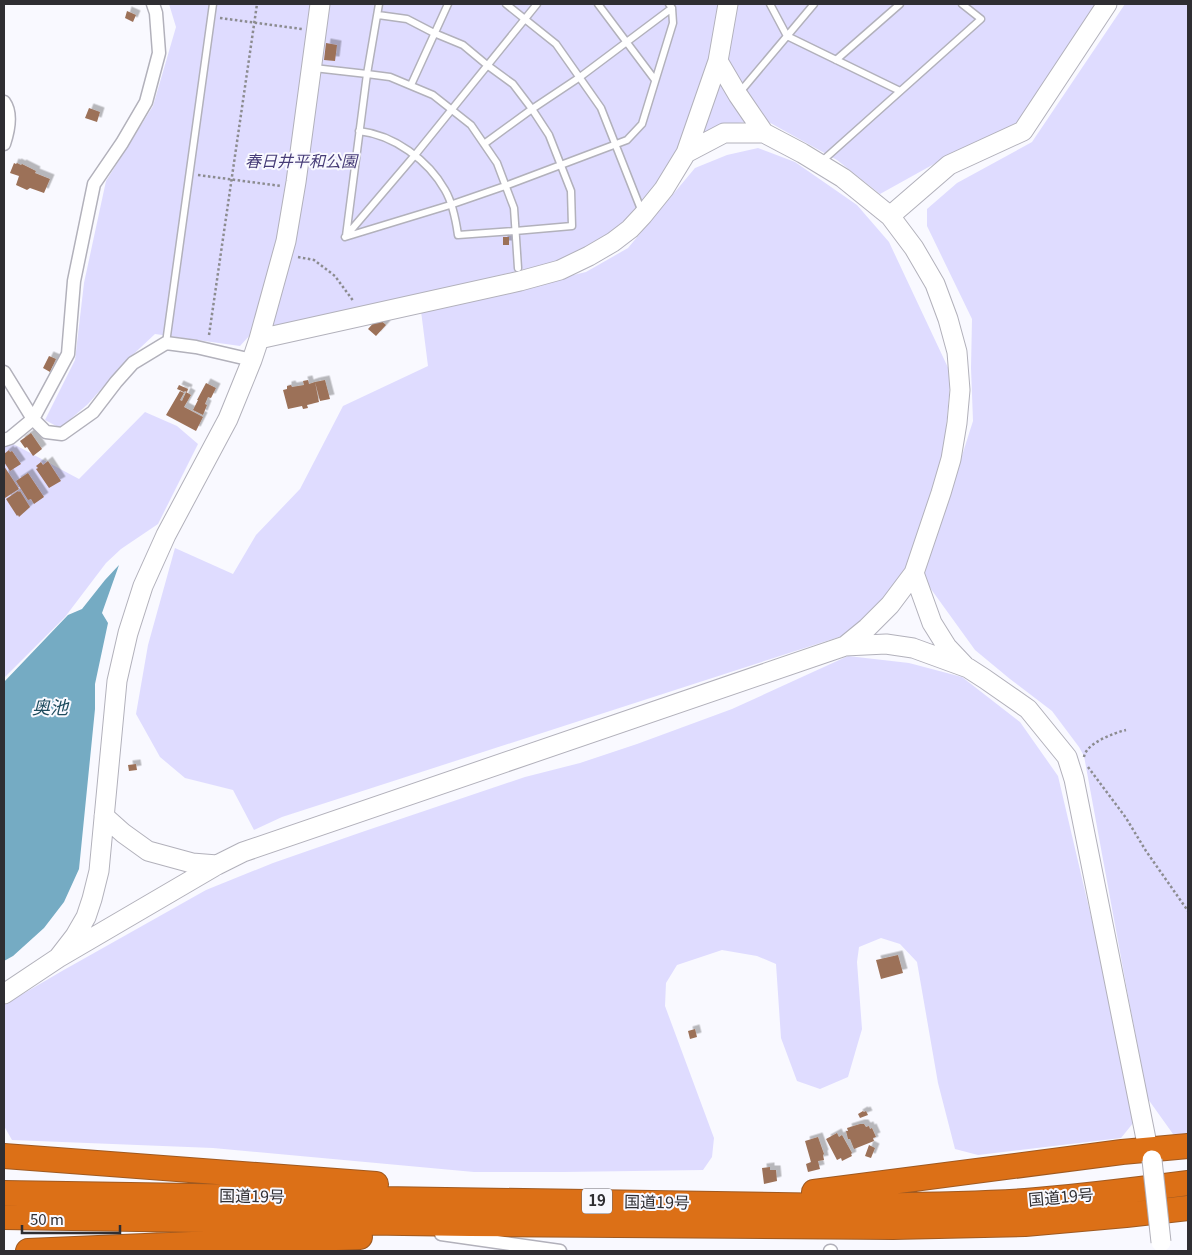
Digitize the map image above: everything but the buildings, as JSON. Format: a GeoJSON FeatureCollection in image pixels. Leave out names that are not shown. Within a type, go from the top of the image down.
{"type":"FeatureCollection","features":[{"type":"Feature","properties":{"kind":"highway"},"geometry":{"type":"LineString","coordinates":[[762,1204],[786,1195],[1150,1154],[1188,1146]]}},
{"type":"Feature","properties":{"kind":"highway"},"geometry":{"type":"LineString","coordinates":[[4,1156],[299,1177],[448,1190],[467,1199]]}},
{"type":"Feature","properties":{"kind":"highway","name":"国道19号"},"geometry":{"type":"LineString","coordinates":[[4,1193],[838,1206],[1025,1201],[1188,1183]]}},
{"type":"Feature","properties":{"kind":"highway","name":"国道19号"},"geometry":{"type":"LineString","coordinates":[[4,1217],[470,1224],[893,1227],[1025,1224],[1188,1208]]}},
{"type":"Feature","properties":{"kind":"highway"},"geometry":{"type":"LineString","coordinates":[[28,1251],[441,1234],[470,1224]]}},
{"type":"Feature","properties":{"kind":"street"},"geometry":{"type":"LineString","coordinates":[[4,440],[10,438],[33,419],[68,354],[74,281],[94,184],[122,143],[146,102],[159,53],[156,13],[153,4]]}},
{"type":"Feature","properties":{"kind":"street"},"geometry":{"type":"LineString","coordinates":[[58,958],[75,936],[86,917],[99,871],[117,680],[128,632],[143,586],[166,535],[228,419],[252,360],[286,241],[296,182],[320,4]]}},
{"type":"Feature","properties":{"kind":"street"},"geometry":{"type":"LineString","coordinates":[[258,339],[520,281],[560,270],[613,242],[630,229],[643,215],[664,189],[686,153],[718,61],[728,4]]}},
{"type":"Feature","properties":{"kind":"street"},"geometry":{"type":"LineString","coordinates":[[890,216],[949,165],[1022,131],[1107,4]]}},
{"type":"Feature","properties":{"kind":"street"},"geometry":{"type":"LineString","coordinates":[[718,61],[764,133],[843,178],[890,216],[914,248],[935,284],[948,319],[957,352],[960,390],[951,459],[914,573],[890,605],[867,628],[845,646]]}},
{"type":"Feature","properties":{"kind":"street"},"geometry":{"type":"LineString","coordinates":[[4,102],[8,118],[4,144]]}},
{"type":"Feature","properties":{"kind":"street"},"geometry":{"type":"LineString","coordinates":[[686,153],[724,133],[764,133]]}},
{"type":"Feature","properties":{"kind":"street"},"geometry":{"type":"LineString","coordinates":[[4,372],[33,419],[46,432],[62,434],[94,412],[133,363],[166,343],[196,347],[252,360]]}},
{"type":"Feature","properties":{"kind":"street"},"geometry":{"type":"LineString","coordinates":[[914,573],[932,623],[947,647],[968,668],[1028,709],[1067,757],[1074,779],[1150,1154],[1162,1247]]}},
{"type":"Feature","properties":{"kind":"street"},"geometry":{"type":"LineString","coordinates":[[4,994],[58,958],[218,865],[244,852],[845,646],[886,644],[912,648],[968,668]]}},
{"type":"Feature","properties":{"kind":"street"},"geometry":{"type":"LineString","coordinates":[[104,816],[148,851],[192,863],[218,865]]}},
{"type":"Feature","properties":{"kind":"street"},"geometry":{"type":"LineString","coordinates":[[441,1234],[560,1251]]}},
{"type":"Feature","properties":{"kind":"lane"},"geometry":{"type":"LineString","coordinates":[[166,343],[212,4]]}},
{"type":"Feature","properties":{"kind":"lane"},"geometry":{"type":"LineString","coordinates":[[346,237],[367,74],[379,4]]}},
{"type":"Feature","properties":{"kind":"lane"},"geometry":{"type":"LineString","coordinates":[[412,86],[448,4]]}},
{"type":"Feature","properties":{"kind":"lane"},"geometry":{"type":"LineString","coordinates":[[506,4],[556,44],[601,108],[643,215]]}},
{"type":"Feature","properties":{"kind":"lane"},"geometry":{"type":"LineString","coordinates":[[346,237],[452,111],[537,4]]}},
{"type":"Feature","properties":{"kind":"lane"},"geometry":{"type":"LineString","coordinates":[[598,4],[655,80]]}},
{"type":"Feature","properties":{"kind":"lane"},"geometry":{"type":"LineString","coordinates":[[770,4],[787,36],[900,91]]}},
{"type":"Feature","properties":{"kind":"lane"},"geometry":{"type":"LineString","coordinates":[[738,95],[814,4]]}},
{"type":"Feature","properties":{"kind":"lane"},"geometry":{"type":"LineString","coordinates":[[836,60],[900,4]]}},
{"type":"Feature","properties":{"kind":"lane"},"geometry":{"type":"LineString","coordinates":[[819,164],[981,19],[962,4]]}},
{"type":"Feature","properties":{"kind":"lane"},"geometry":{"type":"LineString","coordinates":[[346,237],[450,205],[627,140],[642,124],[674,24],[670,6],[627,43],[484,144]]}},
{"type":"Feature","properties":{"kind":"lane"},"geometry":{"type":"LineString","coordinates":[[360,131],[373,132],[403,146],[428,167],[445,191],[456,220],[458,235],[572,226],[570,191],[549,135],[513,84],[464,45],[434,33],[407,19],[378,15]]}},
{"type":"Feature","properties":{"kind":"lane"},"geometry":{"type":"LineString","coordinates":[[311,68],[390,77],[433,95],[470,125],[496,163],[514,208],[518,268]]}},
{"type":"Feature","properties":{"kind":"path"},"geometry":{"type":"LineString","coordinates":[[209,335],[257,4]]}},
{"type":"Feature","properties":{"kind":"path"},"geometry":{"type":"LineString","coordinates":[[211,17],[306,29]]}},
{"type":"Feature","properties":{"kind":"path"},"geometry":{"type":"LineString","coordinates":[[189,174],[285,187]]}},
{"type":"Feature","properties":{"kind":"path"},"geometry":{"type":"LineString","coordinates":[[292,255],[314,260],[335,276],[358,307]]}},
{"type":"Feature","properties":{"kind":"path"},"geometry":{"type":"LineString","coordinates":[[1126,730],[1113,734],[1089,747],[1084,761],[1126,818],[1146,852],[1188,911]]}},
{"type":"Feature","properties":{"kind":"green space","name":"春日井平和公園"},"geometry":{"type":"Polygon","coordinates":[[[169,4],[1099,4],[1018,125],[943,159],[880,194],[837,160],[765,120],[721,125],[660,180],[634,215],[607,237],[564,260],[251,334],[240,346],[155,334],[124,363],[88,404],[60,428],[45,420],[75,360],[84,283],[106,181],[153,106],[176,27],[169,4]]]}},
{"type":"Feature","properties":{"kind":"green space"},"geometry":{"type":"Polygon","coordinates":[[[1125,4],[1188,4],[1188,1135],[1173,1134],[1148,1099],[1084,756],[1052,711],[975,650],[923,578],[973,421],[972,319],[927,226],[927,209],[957,183],[1032,142],[1125,4]]]}},
{"type":"Feature","properties":{"kind":"green space"},"geometry":{"type":"Polygon","coordinates":[[[758,148],[795,162],[857,205],[889,242],[951,374],[943,462],[906,574],[876,608],[845,635],[282,817],[254,830],[233,790],[185,778],[160,757],[136,714],[148,645],[175,548],[233,574],[256,535],[300,489],[343,406],[428,366],[421,311],[586,272],[628,248],[695,168],[727,155],[758,148]]]}},
{"type":"Feature","properties":{"kind":"green space"},"geometry":{"type":"Polygon","coordinates":[[[145,412],[177,426],[198,444],[158,524],[121,549],[106,563],[65,617],[4,678],[4,439],[79,479],[145,412]]]}},
{"type":"Feature","properties":{"kind":"green space"},"geometry":{"type":"Polygon","coordinates":[[[848,656],[909,663],[962,677],[1020,722],[1058,776],[1138,1117],[1121,1138],[978,1155],[955,1149],[938,1083],[917,962],[900,944],[881,938],[859,947],[857,962],[862,1029],[848,1077],[820,1089],[797,1081],[781,1038],[776,964],[757,956],[722,950],[677,965],[666,983],[665,1006],[714,1138],[712,1157],[703,1170],[474,1172],[213,1148],[12,1140],[4,1126],[4,1005],[206,890],[273,863],[362,832],[525,777],[580,763],[637,744],[732,709],[848,656]]]}},
{"type":"Feature","properties":{"kind":"water","name":"奥池"},"geometry":{"type":"Polygon","coordinates":[[[119,565],[102,613],[108,623],[95,684],[95,709],[79,869],[64,902],[44,928],[13,956],[4,961],[4,682],[68,615],[82,609],[119,565]]]}}]}
